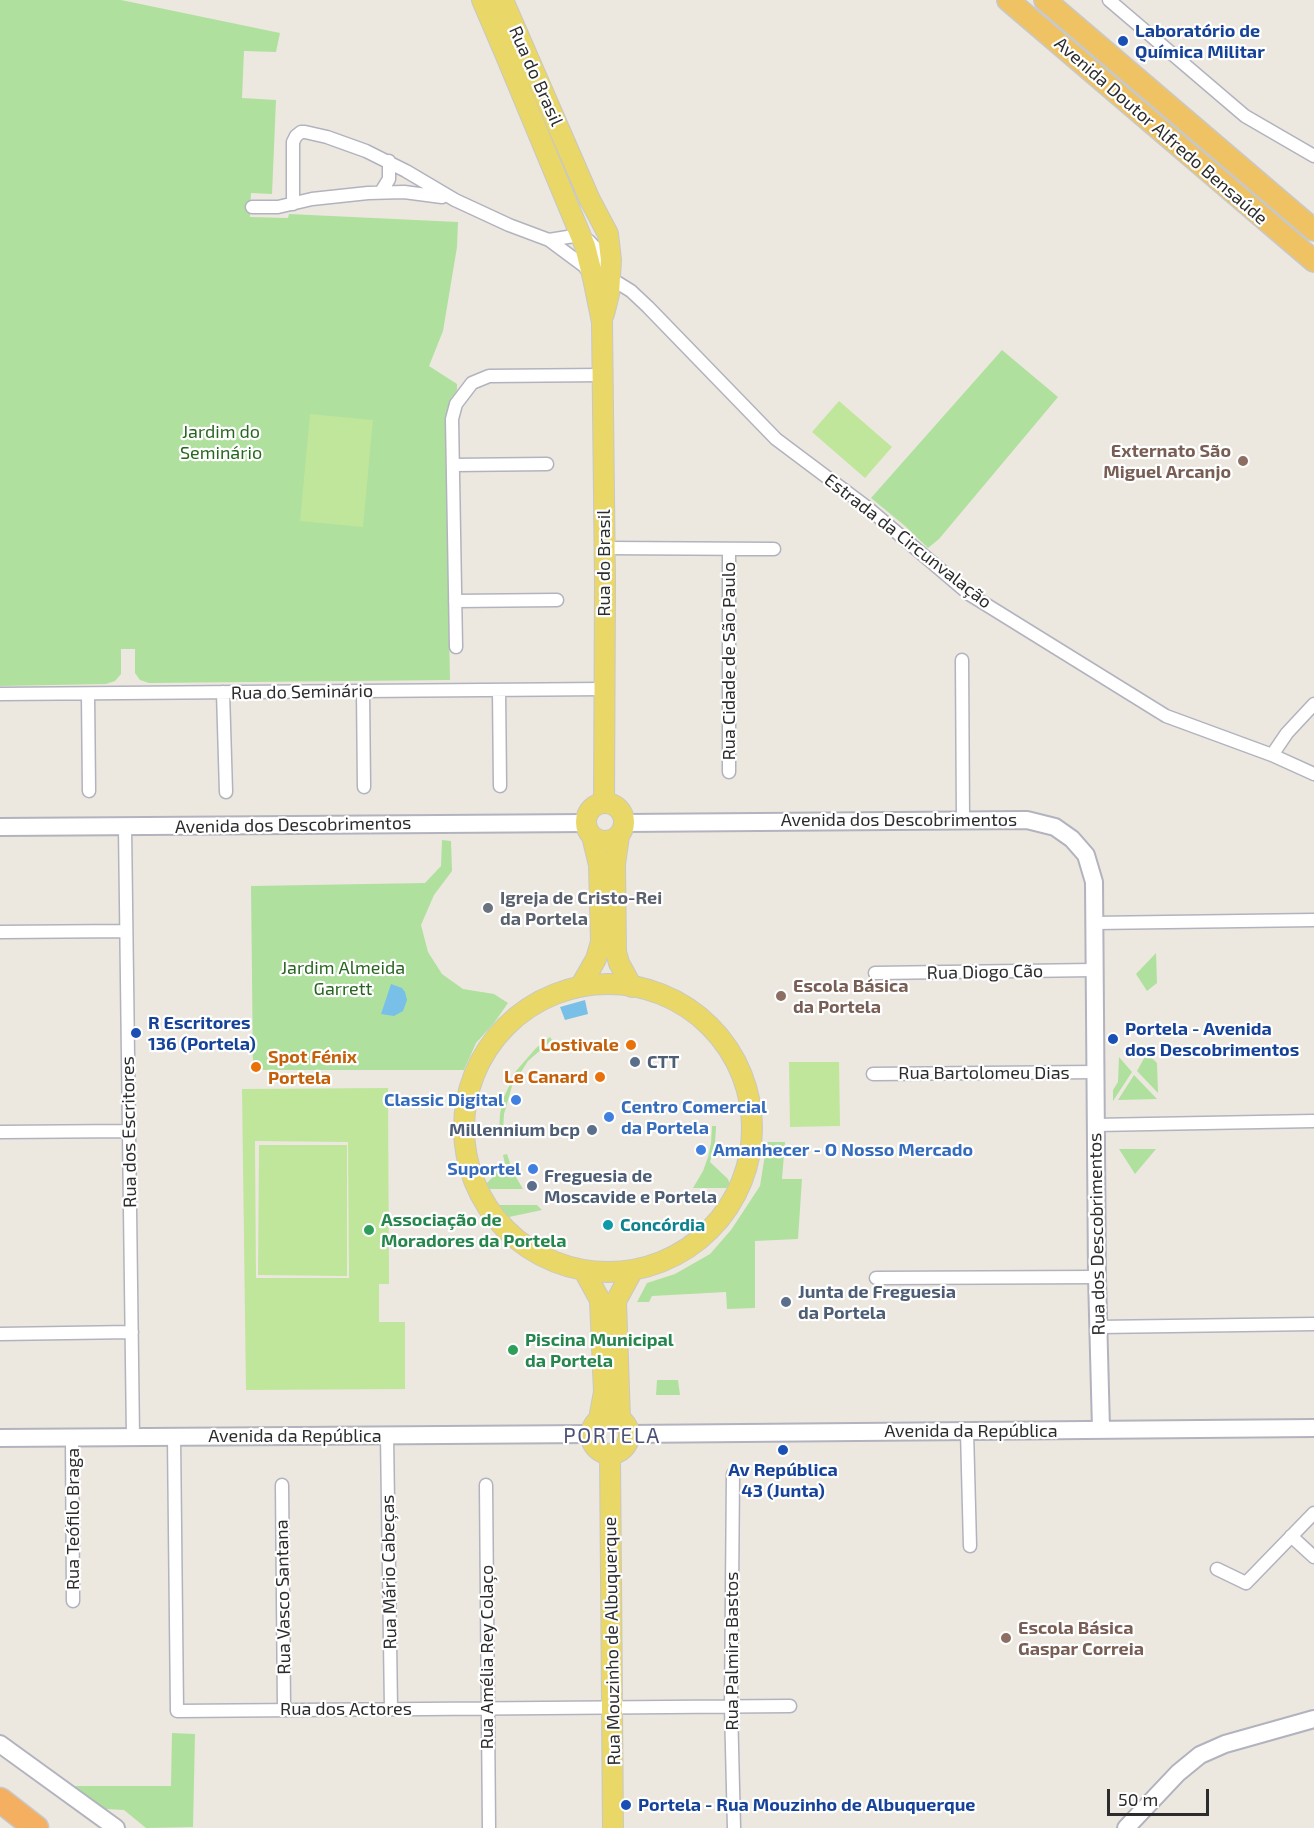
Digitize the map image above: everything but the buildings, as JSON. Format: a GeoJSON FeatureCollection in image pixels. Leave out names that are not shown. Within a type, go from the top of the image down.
{"type":"FeatureCollection","features":[{"type":"Feature","properties":{"kind":"highway","name":"Avenida Doutor Alfredo Bensaúde"},"geometry":{"type":"LineString","coordinates":[[1008,0],[1314,261]]}},
{"type":"Feature","properties":{"kind":"highway","name":"Avenida Doutor Alfredo Bensaúde"},"geometry":{"type":"LineString","coordinates":[[1045,0],[1314,230]]}},
{"type":"Feature","properties":{"kind":"highway"},"geometry":{"type":"LineString","coordinates":[[0,1800],[36,1828]]}},
{"type":"Feature","properties":{"kind":"main road","name":"Rua do Brasil"},"geometry":{"type":"LineString","coordinates":[[482,0],[609,294],[602,322],[604,803]]}},
{"type":"Feature","properties":{"kind":"main road","name":"Rua do Brasil"},"geometry":{"type":"LineString","coordinates":[[503,0],[608,234],[610,246],[602,278]]}},
{"type":"Feature","properties":{"kind":"main road"},"geometry":{"type":"LineString","coordinates":[[580,987],[597,959],[601,942],[599,864],[587,815],[592,808],[604,803],[616,807],[622,814],[615,864],[616,952],[619,963],[632,987]]}},
{"type":"Feature","properties":{"kind":"main road"},"geometry":{"type":"LineString","coordinates":[[589,830],[602,841],[608,841],[621,830]]}},
{"type":"Feature","properties":{"kind":"main road"},"geometry":{"type":"LineString","coordinates":[[606,984],[632,987],[658,993],[674,1000],[696,1014],[715,1032],[735,1060],[748,1093],[752,1127],[751,1145],[743,1179],[731,1203],[717,1223],[698,1241],[676,1256],[633,1270],[609,1273],[584,1270],[557,1264],[541,1257],[526,1248],[500,1225],[480,1197],[472,1180],[464,1147],[464,1112],[472,1078],[479,1062],[498,1034],[524,1011],[555,994],[580,987],[606,984]]}},
{"type":"Feature","properties":{"kind":"main road"},"geometry":{"type":"LineString","coordinates":[[584,1270],[600,1300],[604,1392],[595,1426],[594,1446],[610,1454],[621,1450],[626,1445],[616,1301],[633,1270]]}},
{"type":"Feature","properties":{"kind":"main road"},"geometry":{"type":"LineString","coordinates":[[595,1426],[613,1416],[624,1426]]}},
{"type":"Feature","properties":{"kind":"main road","name":"Rua Mouzinho de Albuquerque"},"geometry":{"type":"LineString","coordinates":[[610,1454],[613,1828]]}},
{"type":"Feature","properties":{"kind":"street"},"geometry":{"type":"LineString","coordinates":[[1109,0],[1245,116],[1314,156]]}},
{"type":"Feature","properties":{"kind":"street"},"geometry":{"type":"LineString","coordinates":[[293,204],[293,142],[298,134],[305,132],[327,137],[389,161],[455,200]]}},
{"type":"Feature","properties":{"kind":"street"},"geometry":{"type":"LineString","coordinates":[[381,192],[389,179],[389,161]]}},
{"type":"Feature","properties":{"kind":"street"},"geometry":{"type":"LineString","coordinates":[[252,207],[270,208],[321,198],[381,192],[421,193],[455,200]]}},
{"type":"Feature","properties":{"kind":"street","name":"Estrada da Circunvalação"},"geometry":{"type":"LineString","coordinates":[[455,200],[509,225],[549,240],[602,278],[631,291],[776,439],[868,508],[969,594],[1166,716],[1272,755],[1314,774]]}},
{"type":"Feature","properties":{"kind":"street"},"geometry":{"type":"LineString","coordinates":[[562,248],[571,250],[597,232],[600,219]]}},
{"type":"Feature","properties":{"kind":"street"},"geometry":{"type":"LineString","coordinates":[[549,240],[585,241]]}},
{"type":"Feature","properties":{"kind":"street"},"geometry":{"type":"LineString","coordinates":[[456,647],[452,419],[456,404],[472,383],[489,376],[603,375]]}},
{"type":"Feature","properties":{"kind":"street"},"geometry":{"type":"LineString","coordinates":[[453,465],[547,464]]}},
{"type":"Feature","properties":{"kind":"street","name":"Rua Cidade de São Paulo"},"geometry":{"type":"LineString","coordinates":[[604,548],[774,549]]}},
{"type":"Feature","properties":{"kind":"street","name":"Rua Cidade de São Paulo"},"geometry":{"type":"LineString","coordinates":[[729,549],[729,772]]}},
{"type":"Feature","properties":{"kind":"street"},"geometry":{"type":"LineString","coordinates":[[455,601],[557,600]]}},
{"type":"Feature","properties":{"kind":"street"},"geometry":{"type":"LineString","coordinates":[[962,660],[963,820]]}},
{"type":"Feature","properties":{"kind":"street","name":"Rua do Seminário"},"geometry":{"type":"LineString","coordinates":[[0,694],[604,689]]}},
{"type":"Feature","properties":{"kind":"street"},"geometry":{"type":"LineString","coordinates":[[499,690],[500,786]]}},
{"type":"Feature","properties":{"kind":"street"},"geometry":{"type":"LineString","coordinates":[[363,691],[364,787]]}},
{"type":"Feature","properties":{"kind":"street"},"geometry":{"type":"LineString","coordinates":[[223,692],[225,792]]}},
{"type":"Feature","properties":{"kind":"street"},"geometry":{"type":"LineString","coordinates":[[88,694],[88,791]]}},
{"type":"Feature","properties":{"kind":"street"},"geometry":{"type":"LineString","coordinates":[[1272,755],[1314,704]]}},
{"type":"Feature","properties":{"kind":"street","name":"Avenida dos Descobrimentos"},"geometry":{"type":"LineString","coordinates":[[621,830],[1028,819],[1055,827],[1072,839],[1086,855],[1094,882],[1095,1038]]}},
{"type":"Feature","properties":{"kind":"street","name":"Avenida dos Descobrimentos"},"geometry":{"type":"LineString","coordinates":[[0,827],[589,830]]}},
{"type":"Feature","properties":{"kind":"street","name":"Rua dos Escritores"},"geometry":{"type":"LineString","coordinates":[[125,827],[133,1437]]}},
{"type":"Feature","properties":{"kind":"street"},"geometry":{"type":"LineString","coordinates":[[1094,923],[1314,920]]}},
{"type":"Feature","properties":{"kind":"street"},"geometry":{"type":"LineString","coordinates":[[0,932],[126,931]]}},
{"type":"Feature","properties":{"kind":"street","name":"Rua Diogo Cão"},"geometry":{"type":"LineString","coordinates":[[875,973],[1094,970]]}},
{"type":"Feature","properties":{"kind":"street","name":"Rua dos Descobrimentos"},"geometry":{"type":"LineString","coordinates":[[1095,1038],[1101,1429]]}},
{"type":"Feature","properties":{"kind":"street","name":"Rua Bartolomeu Dias"},"geometry":{"type":"LineString","coordinates":[[873,1074],[1095,1072]]}},
{"type":"Feature","properties":{"kind":"street"},"geometry":{"type":"LineString","coordinates":[[1095,1125],[1314,1120]]}},
{"type":"Feature","properties":{"kind":"street"},"geometry":{"type":"LineString","coordinates":[[0,1132],[129,1131]]}},
{"type":"Feature","properties":{"kind":"street"},"geometry":{"type":"LineString","coordinates":[[876,1278],[1097,1277]]}},
{"type":"Feature","properties":{"kind":"street"},"geometry":{"type":"LineString","coordinates":[[1099,1327],[1314,1324]]}},
{"type":"Feature","properties":{"kind":"street"},"geometry":{"type":"LineString","coordinates":[[0,1334],[132,1332]]}},
{"type":"Feature","properties":{"kind":"street","name":"Avenida da República"},"geometry":{"type":"LineString","coordinates":[[0,1438],[387,1436],[595,1426]]}},
{"type":"Feature","properties":{"kind":"street","name":"Avenida da República"},"geometry":{"type":"LineString","coordinates":[[624,1426],[967,1431],[1314,1428]]}},
{"type":"Feature","properties":{"kind":"street"},"geometry":{"type":"LineString","coordinates":[[967,1431],[970,1546]]}},
{"type":"Feature","properties":{"kind":"street","name":"Rua Mário Cabeças"},"geometry":{"type":"LineString","coordinates":[[387,1436],[391,1709]]}},
{"type":"Feature","properties":{"kind":"street","name":"Rua dos Actores"},"geometry":{"type":"LineString","coordinates":[[174,1437],[177,1711],[790,1706]]}},
{"type":"Feature","properties":{"kind":"street","name":"Rua Teófilo Braga"},"geometry":{"type":"LineString","coordinates":[[72,1438],[73,1601]]}},
{"type":"Feature","properties":{"kind":"street","name":"Rua Palmira Bastos"},"geometry":{"type":"LineString","coordinates":[[733,1474],[734,1828]]}},
{"type":"Feature","properties":{"kind":"street","name":"Rua Vasco Santana"},"geometry":{"type":"LineString","coordinates":[[282,1485],[285,1709]]}},
{"type":"Feature","properties":{"kind":"street","name":"Rua Amélia Rey Colaço"},"geometry":{"type":"LineString","coordinates":[[486,1485],[489,1828]]}},
{"type":"Feature","properties":{"kind":"street"},"geometry":{"type":"LineString","coordinates":[[1217,1569],[1246,1583],[1314,1513]]}},
{"type":"Feature","properties":{"kind":"street"},"geometry":{"type":"LineString","coordinates":[[1291,1536],[1314,1557]]}},
{"type":"Feature","properties":{"kind":"street"},"geometry":{"type":"LineString","coordinates":[[1126,1828],[1178,1773],[1200,1755],[1225,1744],[1314,1719]]}},
{"type":"Feature","properties":{"kind":"street"},"geometry":{"type":"LineString","coordinates":[[0,1744],[116,1828]]}},
{"type":"Feature","properties":{"kind":"green space","name":"Jardim do Seminário"},"geometry":{"type":"Polygon","coordinates":[[[0,0],[121,0],[280,33],[276,52],[244,51],[242,98],[276,100],[272,194],[251,193],[250,217],[288,218],[289,214],[458,222],[457,247],[443,331],[429,366],[457,384],[457,390],[450,400],[445,417],[450,680],[149,683],[140,680],[135,673],[135,649],[121,649],[121,674],[115,681],[106,684],[0,686],[0,0]]]}},
{"type":"Feature","properties":{"kind":"green space"},"geometry":{"type":"Polygon","coordinates":[[[1002,350],[1058,397],[939,539],[928,548],[871,498],[1002,350]]]}},
{"type":"Feature","properties":{"kind":"green space"},"geometry":{"type":"Polygon","coordinates":[[[839,401],[892,447],[865,478],[812,432],[839,401]]]}},
{"type":"Feature","properties":{"kind":"green space"},"geometry":{"type":"Polygon","coordinates":[[[310,414],[373,420],[363,527],[300,521],[310,414]]]}},
{"type":"Feature","properties":{"kind":"green space","name":"Jardim Almeida Garrett"},"geometry":{"type":"Polygon","coordinates":[[[442,840],[451,841],[452,871],[434,895],[421,925],[428,952],[442,974],[463,989],[494,994],[508,1003],[476,1043],[464,1070],[253,1070],[251,886],[425,883],[441,866],[442,840]]]}},
{"type":"Feature","properties":{"kind":"green space"},"geometry":{"type":"Polygon","coordinates":[[[1156,953],[1157,983],[1147,991],[1136,974],[1156,953]]]}},
{"type":"Feature","properties":{"kind":"green space"},"geometry":{"type":"Polygon","coordinates":[[[550,1037],[552,1040],[528,1061],[512,1086],[504,1114],[503,1131],[499,1131],[503,1099],[516,1071],[536,1048],[550,1037]]]}},
{"type":"Feature","properties":{"kind":"green space"},"geometry":{"type":"Polygon","coordinates":[[[1147,1053],[1157,1063],[1158,1093],[1137,1071],[1147,1053]]]}},
{"type":"Feature","properties":{"kind":"green space"},"geometry":{"type":"Polygon","coordinates":[[[1119,1057],[1132,1072],[1113,1101],[1113,1090],[1118,1082],[1119,1057]]]}},
{"type":"Feature","properties":{"kind":"green space"},"geometry":{"type":"Polygon","coordinates":[[[789,1062],[839,1062],[840,1126],[790,1127],[789,1062]]]}},
{"type":"Feature","properties":{"kind":"green space"},"geometry":{"type":"Polygon","coordinates":[[[1134,1075],[1157,1099],[1118,1100],[1134,1075]]]}},
{"type":"Feature","properties":{"kind":"green space","name":"Associação de Moradores da Portela"},"geometry":{"type":"Polygon","coordinates":[[[388,1088],[389,1284],[379,1284],[379,1322],[405,1322],[405,1389],[246,1390],[242,1089],[388,1088]],[[255,1141],[256,1278],[349,1278],[348,1142],[255,1141]]]}},
{"type":"Feature","properties":{"kind":"green space"},"geometry":{"type":"Polygon","coordinates":[[[712,1126],[716,1128],[710,1162],[728,1179],[730,1185],[726,1188],[693,1188],[708,1157],[712,1126]]]}},
{"type":"Feature","properties":{"kind":"green space"},"geometry":{"type":"Polygon","coordinates":[[[767,1142],[785,1142],[782,1179],[802,1179],[798,1239],[755,1241],[755,1308],[727,1309],[726,1292],[652,1296],[649,1302],[637,1302],[647,1283],[675,1274],[710,1254],[731,1230],[760,1186],[767,1142]]]}},
{"type":"Feature","properties":{"kind":"green space"},"geometry":{"type":"Polygon","coordinates":[[[259,1145],[347,1145],[347,1276],[258,1275],[259,1145]]]}},
{"type":"Feature","properties":{"kind":"green space"},"geometry":{"type":"Polygon","coordinates":[[[1119,1149],[1156,1149],[1135,1174],[1119,1149]]]}},
{"type":"Feature","properties":{"kind":"green space"},"geometry":{"type":"Polygon","coordinates":[[[507,1154],[513,1172],[523,1189],[488,1189],[486,1184],[505,1164],[503,1155],[507,1154]]]}},
{"type":"Feature","properties":{"kind":"green space"},"geometry":{"type":"Polygon","coordinates":[[[499,1205],[537,1205],[542,1210],[509,1217],[499,1209],[499,1205]]]}},
{"type":"Feature","properties":{"kind":"green space"},"geometry":{"type":"Polygon","coordinates":[[[657,1380],[678,1380],[680,1395],[656,1395],[657,1380]]]}},
{"type":"Feature","properties":{"kind":"green space"},"geometry":{"type":"Polygon","coordinates":[[[172,1733],[195,1734],[193,1827],[146,1828],[124,1810],[105,1809],[71,1786],[171,1786],[172,1733]]]}},
{"type":"Feature","properties":{"kind":"water"},"geometry":{"type":"Polygon","coordinates":[[[391,984],[402,988],[407,1000],[403,1011],[394,1016],[381,1014],[391,984]]]}},
{"type":"Feature","properties":{"kind":"water"},"geometry":{"type":"Polygon","coordinates":[[[585,1000],[588,1014],[565,1020],[560,1007],[585,1000]]]}},
{"type":"Feature","properties":{"kind":"place","name":"Laboratório de Química Militar"},"geometry":{"type":"Point","coordinates":[1123,41]}},
{"type":"Feature","properties":{"kind":"place","name":"Externato São Miguel Arcanjo"},"geometry":{"type":"Point","coordinates":[1243,461]}},
{"type":"Feature","properties":{"kind":"place","name":"Igreja de Cristo-Rei da Portela"},"geometry":{"type":"Point","coordinates":[488,908]}},
{"type":"Feature","properties":{"kind":"place","name":"Escola Básica da Portela"},"geometry":{"type":"Point","coordinates":[781,996]}},
{"type":"Feature","properties":{"kind":"place","name":"R Escritores 136 (Portela)"},"geometry":{"type":"Point","coordinates":[136,1033]}},
{"type":"Feature","properties":{"kind":"place","name":"Portela - Avenida dos Descobrimentos"},"geometry":{"type":"Point","coordinates":[1113,1039]}},
{"type":"Feature","properties":{"kind":"place","name":"Lostivale"},"geometry":{"type":"Point","coordinates":[631,1045]}},
{"type":"Feature","properties":{"kind":"place","name":"CTT"},"geometry":{"type":"Point","coordinates":[635,1062]}},
{"type":"Feature","properties":{"kind":"place","name":"Spot Fénix Portela"},"geometry":{"type":"Point","coordinates":[256,1067]}},
{"type":"Feature","properties":{"kind":"place","name":"Le Canard"},"geometry":{"type":"Point","coordinates":[600,1077]}},
{"type":"Feature","properties":{"kind":"place","name":"Classic Digital"},"geometry":{"type":"Point","coordinates":[516,1100]}},
{"type":"Feature","properties":{"kind":"place","name":"Centro Comercial da Portela"},"geometry":{"type":"Point","coordinates":[609,1117]}},
{"type":"Feature","properties":{"kind":"place","name":"Millennium bcp"},"geometry":{"type":"Point","coordinates":[592,1130]}},
{"type":"Feature","properties":{"kind":"place","name":"Amanhecer - O Nosso Mercado"},"geometry":{"type":"Point","coordinates":[701,1150]}},
{"type":"Feature","properties":{"kind":"place","name":"Suportel"},"geometry":{"type":"Point","coordinates":[533,1169]}},
{"type":"Feature","properties":{"kind":"place","name":"Freguesia de Moscavide e Portela"},"geometry":{"type":"Point","coordinates":[532,1186]}},
{"type":"Feature","properties":{"kind":"place","name":"Concórdia"},"geometry":{"type":"Point","coordinates":[608,1225]}},
{"type":"Feature","properties":{"kind":"place","name":"Associação de Moradores da Portela"},"geometry":{"type":"Point","coordinates":[369,1230]}},
{"type":"Feature","properties":{"kind":"place","name":"Junta de Freguesia da Portela"},"geometry":{"type":"Point","coordinates":[786,1302]}},
{"type":"Feature","properties":{"kind":"place","name":"Piscina Municipal da Portela"},"geometry":{"type":"Point","coordinates":[513,1350]}},
{"type":"Feature","properties":{"kind":"place","name":"Av República 43 (Junta)"},"geometry":{"type":"Point","coordinates":[783,1450]}},
{"type":"Feature","properties":{"kind":"place","name":"Escola Básica Gaspar Correia"},"geometry":{"type":"Point","coordinates":[1006,1638]}},
{"type":"Feature","properties":{"kind":"place","name":"Portela - Rua Mouzinho de Albuquerque"},"geometry":{"type":"Point","coordinates":[626,1805]}},
{"type":"Feature","properties":{"kind":"district","name":"PORTELA"},"geometry":{"type":"Point","coordinates":[612,1436]}}]}
